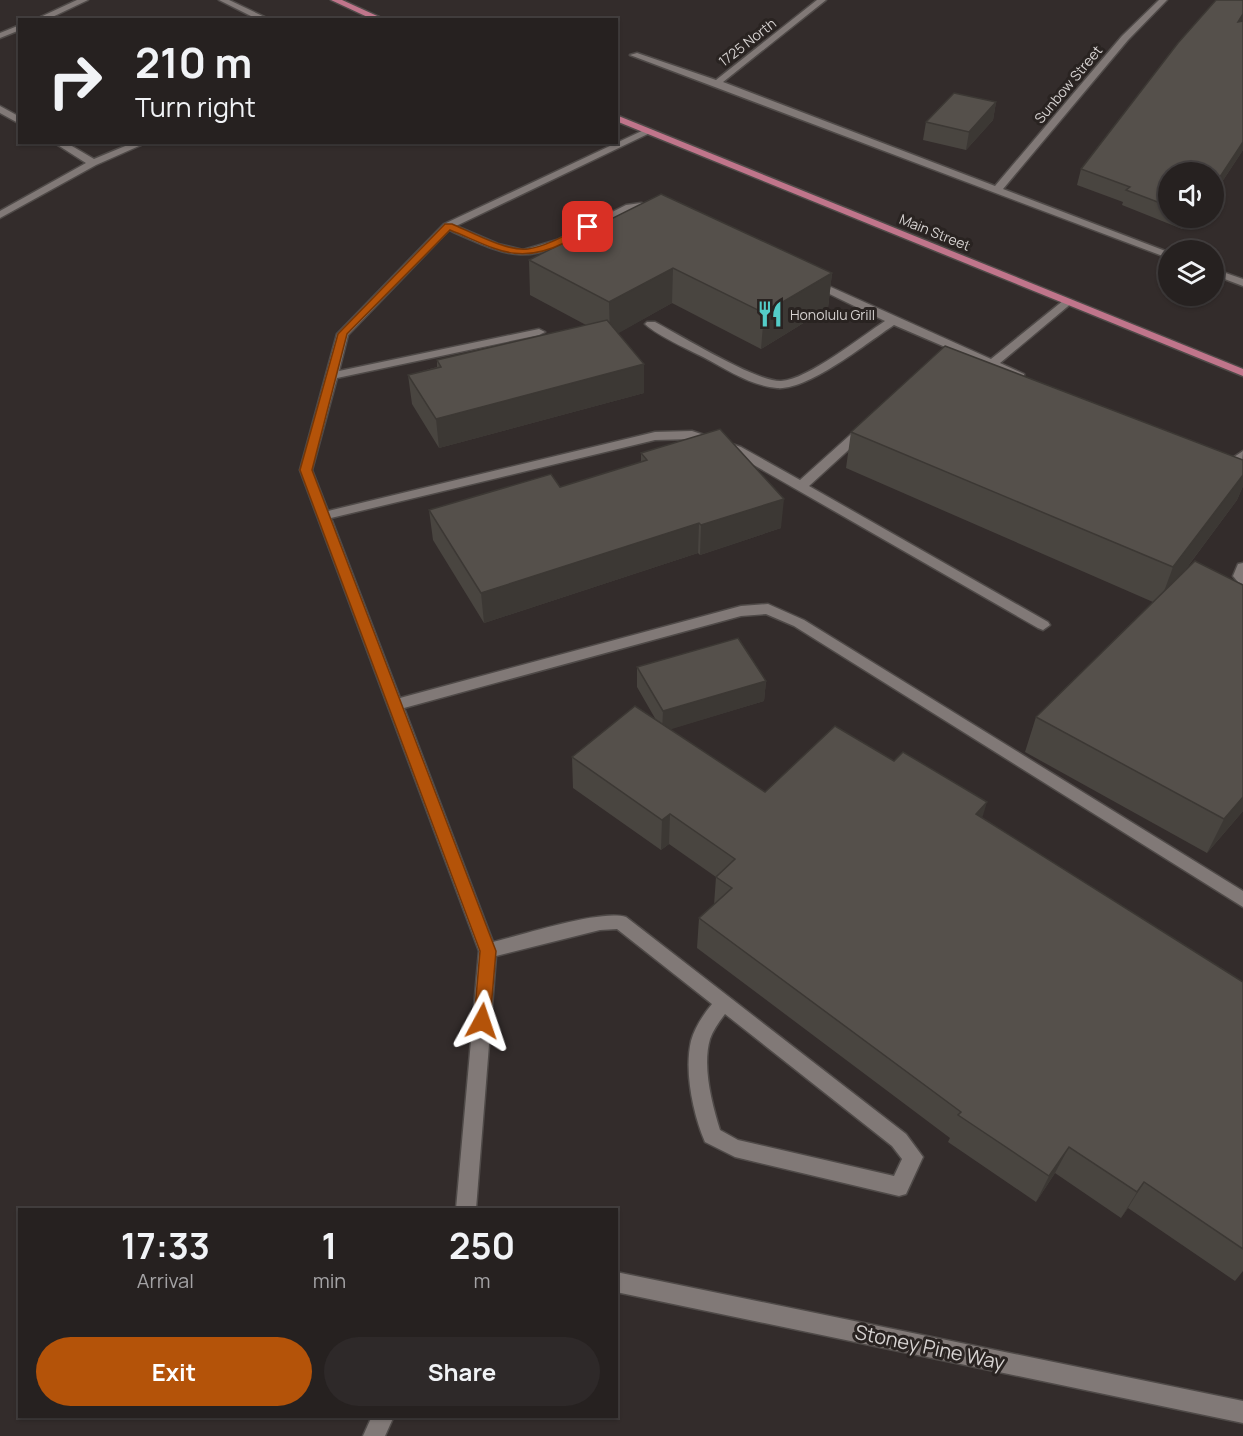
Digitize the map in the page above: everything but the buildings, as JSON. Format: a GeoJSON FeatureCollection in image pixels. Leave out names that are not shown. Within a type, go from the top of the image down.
{"type":"FeatureCollection","features":[{"type":"Feature","properties":{"kind":"main road"},"geometry":{"type":"LineString","coordinates":[[335,0],[377,18]]}},
{"type":"Feature","properties":{"kind":"main road","name":"Main Street"},"geometry":{"type":"LineString","coordinates":[[618,119],[1243,373]]}},
{"type":"Feature","properties":{"kind":"street"},"geometry":{"type":"LineString","coordinates":[[43,18],[84,0]]}},
{"type":"Feature","properties":{"kind":"street"},"geometry":{"type":"LineString","coordinates":[[223,0],[263,18]]}},
{"type":"Feature","properties":{"kind":"street","name":"1725 North"},"geometry":{"type":"LineString","coordinates":[[717,83],[822,0]]}},
{"type":"Feature","properties":{"kind":"street","name":"Sunbow Street"},"geometry":{"type":"LineString","coordinates":[[996,189],[1125,38],[1163,0]]}},
{"type":"Feature","properties":{"kind":"street"},"geometry":{"type":"LineString","coordinates":[[0,36],[18,28]]}},
{"type":"Feature","properties":{"kind":"street"},"geometry":{"type":"LineString","coordinates":[[634,55],[717,83],[1158,251]]}},
{"type":"Feature","properties":{"kind":"street"},"geometry":{"type":"LineString","coordinates":[[0,110],[18,120]]}},
{"type":"Feature","properties":{"kind":"street"},"geometry":{"type":"LineString","coordinates":[[466,1208],[488,951],[306,470],[343,334],[448,226],[649,132]]}},
{"type":"Feature","properties":{"kind":"street"},"geometry":{"type":"LineString","coordinates":[[60,144],[93,163]]}},
{"type":"Feature","properties":{"kind":"street"},"geometry":{"type":"LineString","coordinates":[[0,215],[93,163],[139,144]]}},
{"type":"Feature","properties":{"kind":"street"},"geometry":{"type":"LineString","coordinates":[[448,226],[507,250],[525,253],[546,248],[630,207],[641,206],[665,213]]}},
{"type":"Feature","properties":{"kind":"street"},"geometry":{"type":"LineString","coordinates":[[1224,276],[1243,283]]}},
{"type":"Feature","properties":{"kind":"street"},"geometry":{"type":"LineString","coordinates":[[803,278],[950,351],[992,364],[1034,382]]}},
{"type":"Feature","properties":{"kind":"street"},"geometry":{"type":"LineString","coordinates":[[992,364],[1068,302]]}},
{"type":"Feature","properties":{"kind":"street"},"geometry":{"type":"LineString","coordinates":[[651,324],[759,381],[780,386],[802,379],[893,321]]}},
{"type":"Feature","properties":{"kind":"street"},"geometry":{"type":"LineString","coordinates":[[331,376],[539,332]]}},
{"type":"Feature","properties":{"kind":"street"},"geometry":{"type":"LineString","coordinates":[[801,486],[869,424]]}},
{"type":"Feature","properties":{"kind":"street"},"geometry":{"type":"LineString","coordinates":[[323,516],[656,435],[692,435],[737,450],[1043,625]]}},
{"type":"Feature","properties":{"kind":"street"},"geometry":{"type":"LineString","coordinates":[[1204,456],[1227,463],[1243,456]]}},
{"type":"Feature","properties":{"kind":"street"},"geometry":{"type":"LineString","coordinates":[[1243,567],[1240,576],[1243,579]]}},
{"type":"Feature","properties":{"kind":"street"},"geometry":{"type":"LineString","coordinates":[[395,705],[741,611],[768,609],[799,623],[1243,900]]}},
{"type":"Feature","properties":{"kind":"street"},"geometry":{"type":"LineString","coordinates":[[488,951],[600,923],[620,922],[899,1140],[913,1156],[899,1187],[735,1148],[712,1136],[703,1112],[699,1045],[705,1029],[723,1003]]}},
{"type":"Feature","properties":{"kind":"street","name":"Stoney Pine Way"},"geometry":{"type":"LineString","coordinates":[[618,1282],[1243,1412]]}},
{"type":"Feature","properties":{"kind":"street"},"geometry":{"type":"LineString","coordinates":[[374,1436],[382,1418]]}},
{"type":"Feature","properties":{"kind":"place","name":"Honolulu Grill"},"geometry":{"type":"Point","coordinates":[770,314]}},
{"type":"Feature","properties":{"kind":"route"},"geometry":{"type":"LineString","coordinates":[[482,1021],[488,951],[306,470],[343,334],[448,226],[507,250],[525,253],[546,248],[588,227]]}}]}
